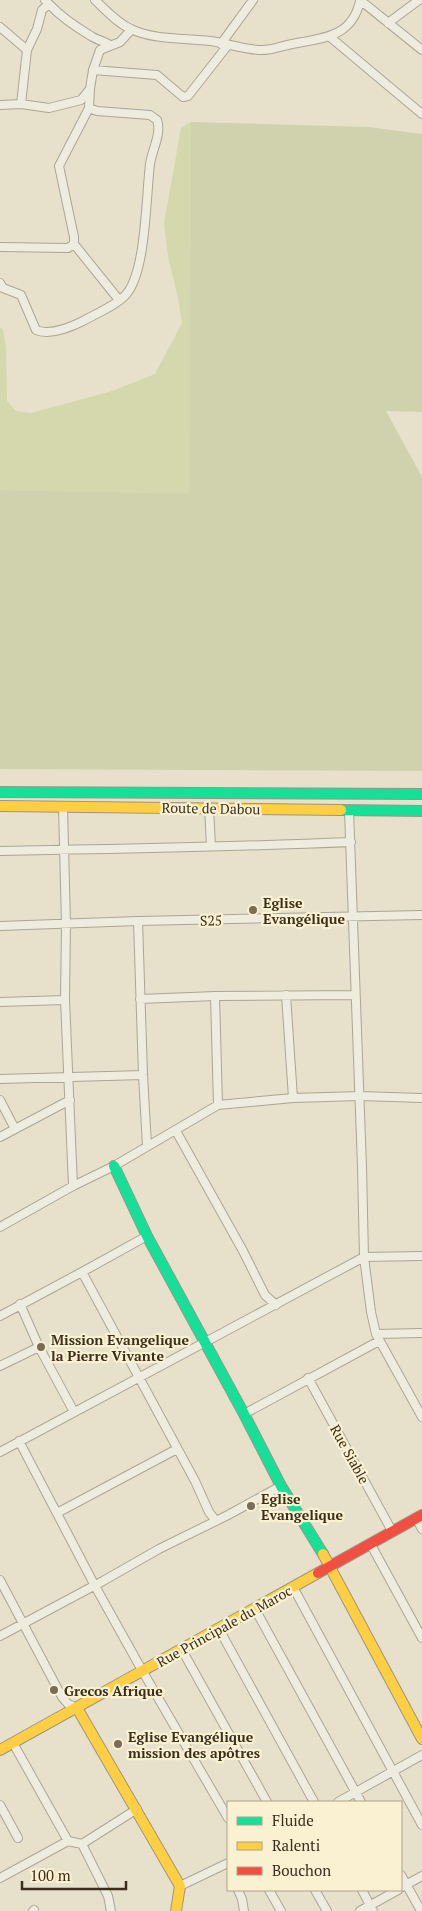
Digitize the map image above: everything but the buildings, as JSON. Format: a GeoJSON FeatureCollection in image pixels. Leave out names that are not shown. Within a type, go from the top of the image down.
{"type":"FeatureCollection","features":[{"type":"Feature","properties":{"kind":"street"},"geometry":{"type":"LineString","coordinates":[[95,0],[131,30],[168,38],[209,41],[252,50],[268,50],[336,35],[351,23],[357,14],[360,0],[422,50]]}},
{"type":"Feature","properties":{"kind":"street"},"geometry":{"type":"LineString","coordinates":[[93,70],[157,75],[183,97],[188,96],[253,0]]}},
{"type":"Feature","properties":{"kind":"street"},"geometry":{"type":"LineString","coordinates":[[388,23],[419,0]]}},
{"type":"Feature","properties":{"kind":"street"},"geometry":{"type":"LineString","coordinates":[[21,104],[27,50],[37,29],[42,10],[47,2],[61,17],[93,38],[101,40],[110,46]]}},
{"type":"Feature","properties":{"kind":"street"},"geometry":{"type":"LineString","coordinates":[[0,27],[27,50]]}},
{"type":"Feature","properties":{"kind":"street"},"geometry":{"type":"LineString","coordinates":[[119,300],[74,244],[59,166],[89,108],[93,70],[100,50],[120,42],[131,30]]}},
{"type":"Feature","properties":{"kind":"street"},"geometry":{"type":"LineString","coordinates":[[330,37],[422,114]]}},
{"type":"Feature","properties":{"kind":"street"},"geometry":{"type":"LineString","coordinates":[[0,105],[21,104],[49,108],[81,100],[90,89]]}},
{"type":"Feature","properties":{"kind":"street"},"geometry":{"type":"LineString","coordinates":[[0,283],[3,288],[21,295],[36,330],[44,333],[74,325],[127,294],[137,274],[150,162],[160,126],[158,120],[150,116],[97,111],[89,108]]}},
{"type":"Feature","properties":{"kind":"street"},"geometry":{"type":"LineString","coordinates":[[0,247],[68,248],[74,244]]}},
{"type":"Feature","properties":{"kind":"street"},"geometry":{"type":"LineString","coordinates":[[0,792],[422,794]]}},
{"type":"Feature","properties":{"kind":"street","name":"Route de Dabou"},"geometry":{"type":"LineString","coordinates":[[0,806],[422,811]]}},
{"type":"Feature","properties":{"kind":"street"},"geometry":{"type":"LineString","coordinates":[[63,807],[66,924],[65,1000],[73,1186]]}},
{"type":"Feature","properties":{"kind":"street"},"geometry":{"type":"LineString","coordinates":[[209,807],[211,846]]}},
{"type":"Feature","properties":{"kind":"street"},"geometry":{"type":"LineString","coordinates":[[349,811],[364,1257],[371,1312],[378,1338],[419,1405],[422,1417]]}},
{"type":"Feature","properties":{"kind":"street"},"geometry":{"type":"LineString","coordinates":[[0,851],[351,842]]}},
{"type":"Feature","properties":{"kind":"street","name":"S25"},"geometry":{"type":"LineString","coordinates":[[0,926],[422,915]]}},
{"type":"Feature","properties":{"kind":"street"},"geometry":{"type":"LineString","coordinates":[[138,921],[147,1146]]}},
{"type":"Feature","properties":{"kind":"street"},"geometry":{"type":"LineString","coordinates":[[286,995],[293,1098]]}},
{"type":"Feature","properties":{"kind":"street"},"geometry":{"type":"LineString","coordinates":[[140,999],[215,996],[355,995]]}},
{"type":"Feature","properties":{"kind":"street"},"geometry":{"type":"LineString","coordinates":[[215,996],[218,1105]]}},
{"type":"Feature","properties":{"kind":"street"},"geometry":{"type":"LineString","coordinates":[[0,1002],[65,1000]]}},
{"type":"Feature","properties":{"kind":"street"},"geometry":{"type":"LineString","coordinates":[[0,1079],[143,1075]]}},
{"type":"Feature","properties":{"kind":"street"},"geometry":{"type":"LineString","coordinates":[[0,1226],[114,1166],[218,1105],[293,1098],[360,1096],[422,1098]]}},
{"type":"Feature","properties":{"kind":"street"},"geometry":{"type":"LineString","coordinates":[[0,1100],[15,1129]]}},
{"type":"Feature","properties":{"kind":"street"},"geometry":{"type":"LineString","coordinates":[[0,1136],[70,1100]]}},
{"type":"Feature","properties":{"kind":"street"},"geometry":{"type":"LineString","coordinates":[[176,1131],[243,1251],[265,1295],[276,1305]]}},
{"type":"Feature","properties":{"kind":"street"},"geometry":{"type":"LineString","coordinates":[[114,1166],[147,1236],[281,1486],[330,1566],[422,1739]]}},
{"type":"Feature","properties":{"kind":"street"},"geometry":{"type":"LineString","coordinates":[[0,1316],[147,1236]]}},
{"type":"Feature","properties":{"kind":"street"},"geometry":{"type":"LineString","coordinates":[[0,1452],[364,1257],[422,1256]]}},
{"type":"Feature","properties":{"kind":"street"},"geometry":{"type":"LineString","coordinates":[[82,1272],[209,1512],[216,1521]]}},
{"type":"Feature","properties":{"kind":"street"},"geometry":{"type":"LineString","coordinates":[[20,1304],[39,1347],[74,1412]]}},
{"type":"Feature","properties":{"kind":"street"},"geometry":{"type":"LineString","coordinates":[[244,1414],[378,1338],[422,1333]]}},
{"type":"Feature","properties":{"kind":"street"},"geometry":{"type":"LineString","coordinates":[[0,1366],[39,1347]]}},
{"type":"Feature","properties":{"kind":"street","name":"Rue Siable"},"geometry":{"type":"LineString","coordinates":[[308,1378],[392,1530]]}},
{"type":"Feature","properties":{"kind":"street"},"geometry":{"type":"LineString","coordinates":[[19,1441],[95,1586],[227,1816]]}},
{"type":"Feature","properties":{"kind":"street"},"geometry":{"type":"LineString","coordinates":[[57,1513],[177,1449]]}},
{"type":"Feature","properties":{"kind":"street"},"geometry":{"type":"LineString","coordinates":[[0,1636],[95,1586],[159,1549],[281,1486]]}},
{"type":"Feature","properties":{"kind":"street"},"geometry":{"type":"LineString","coordinates":[[419,1516],[422,1529]]}},
{"type":"Feature","properties":{"kind":"street","name":"Rue Principale du Maroc"},"geometry":{"type":"LineString","coordinates":[[0,1750],[143,1672],[419,1516]]}},
{"type":"Feature","properties":{"kind":"street"},"geometry":{"type":"LineString","coordinates":[[370,1544],[422,1638]]}},
{"type":"Feature","properties":{"kind":"street"},"geometry":{"type":"LineString","coordinates":[[0,1580],[65,1701],[77,1708],[180,1886],[176,1911]]}},
{"type":"Feature","properties":{"kind":"street"},"geometry":{"type":"LineString","coordinates":[[293,1587],[422,1825]]}},
{"type":"Feature","properties":{"kind":"street"},"geometry":{"type":"LineString","coordinates":[[255,1609],[360,1801]]}},
{"type":"Feature","properties":{"kind":"street"},"geometry":{"type":"LineString","coordinates":[[219,1629],[313,1801]]}},
{"type":"Feature","properties":{"kind":"street"},"geometry":{"type":"LineString","coordinates":[[182,1650],[266,1801]]}},
{"type":"Feature","properties":{"kind":"street"},"geometry":{"type":"LineString","coordinates":[[13,1743],[68,1840],[82,1844],[108,1896],[111,1911]]}},
{"type":"Feature","properties":{"kind":"street"},"geometry":{"type":"LineString","coordinates":[[340,1801],[422,1755]]}},
{"type":"Feature","properties":{"kind":"street"},"geometry":{"type":"LineString","coordinates":[[0,1806],[18,1838]]}},
{"type":"Feature","properties":{"kind":"street"},"geometry":{"type":"LineString","coordinates":[[82,1844],[137,1809]]}},
{"type":"Feature","properties":{"kind":"street"},"geometry":{"type":"LineString","coordinates":[[0,1878],[68,1840]]}},
{"type":"Feature","properties":{"kind":"street"},"geometry":{"type":"LineString","coordinates":[[180,1886],[226,1865]]}},
{"type":"Feature","properties":{"kind":"street"},"geometry":{"type":"LineString","coordinates":[[421,1911],[402,1888],[422,1876]]}},
{"type":"Feature","properties":{"kind":"street"},"geometry":{"type":"LineString","coordinates":[[238,1891],[244,1911]]}},
{"type":"Feature","properties":{"kind":"street"},"geometry":{"type":"LineString","coordinates":[[270,1891],[281,1911]]}},
{"type":"Feature","properties":{"kind":"street"},"geometry":{"type":"LineString","coordinates":[[317,1891],[327,1911]]}},
{"type":"Feature","properties":{"kind":"street"},"geometry":{"type":"LineString","coordinates":[[363,1891],[372,1908]]}},
{"type":"Feature","properties":{"kind":"street"},"geometry":{"type":"LineString","coordinates":[[360,1911],[372,1908],[398,1891]]}},
{"type":"Feature","properties":{"kind":"green space"},"geometry":{"type":"Polygon","coordinates":[[[191,122],[189,495],[0,490],[0,328],[3,329],[6,348],[7,401],[16,411],[31,413],[112,391],[155,374],[182,323],[168,257],[164,223],[181,128],[191,122]]]}},
{"type":"Feature","properties":{"kind":"green space"},"geometry":{"type":"Polygon","coordinates":[[[191,122],[368,127],[422,134],[422,412],[386,411],[422,477],[422,771],[0,769],[0,490],[189,494],[191,122]]]}},
{"type":"Feature","properties":{"kind":"traffic: fast"},"geometry":{"type":"LineString","coordinates":[[0,792],[422,794]]}},
{"type":"Feature","properties":{"kind":"traffic: fast"},"geometry":{"type":"LineString","coordinates":[[341,810],[422,811]]}},
{"type":"Feature","properties":{"kind":"traffic: fast"},"geometry":{"type":"LineString","coordinates":[[114,1166],[147,1236],[281,1486],[323,1554]]}},
{"type":"Feature","properties":{"kind":"traffic: slow"},"geometry":{"type":"LineString","coordinates":[[0,806],[341,810]]}},
{"type":"Feature","properties":{"kind":"traffic: slow"},"geometry":{"type":"LineString","coordinates":[[323,1554],[422,1739]]}},
{"type":"Feature","properties":{"kind":"traffic: slow"},"geometry":{"type":"LineString","coordinates":[[0,1750],[318,1573]]}},
{"type":"Feature","properties":{"kind":"traffic: slow"},"geometry":{"type":"LineString","coordinates":[[77,1708],[180,1886],[176,1911]]}},
{"type":"Feature","properties":{"kind":"traffic: jam"},"geometry":{"type":"LineString","coordinates":[[318,1573],[422,1515]]}},
{"type":"Feature","properties":{"kind":"place","name":"Eglise Evangélique"},"geometry":{"type":"Point","coordinates":[253,910]}},
{"type":"Feature","properties":{"kind":"place","name":"Mission Evangelique la Pierre Vivante"},"geometry":{"type":"Point","coordinates":[41,1347]}},
{"type":"Feature","properties":{"kind":"place","name":"Eglise Evangelique"},"geometry":{"type":"Point","coordinates":[251,1506]}},
{"type":"Feature","properties":{"kind":"place","name":"Grecos Afrique"},"geometry":{"type":"Point","coordinates":[54,1690]}},
{"type":"Feature","properties":{"kind":"place","name":"Eglise Evangélique mission des apôtres"},"geometry":{"type":"Point","coordinates":[118,1744]}}]}
